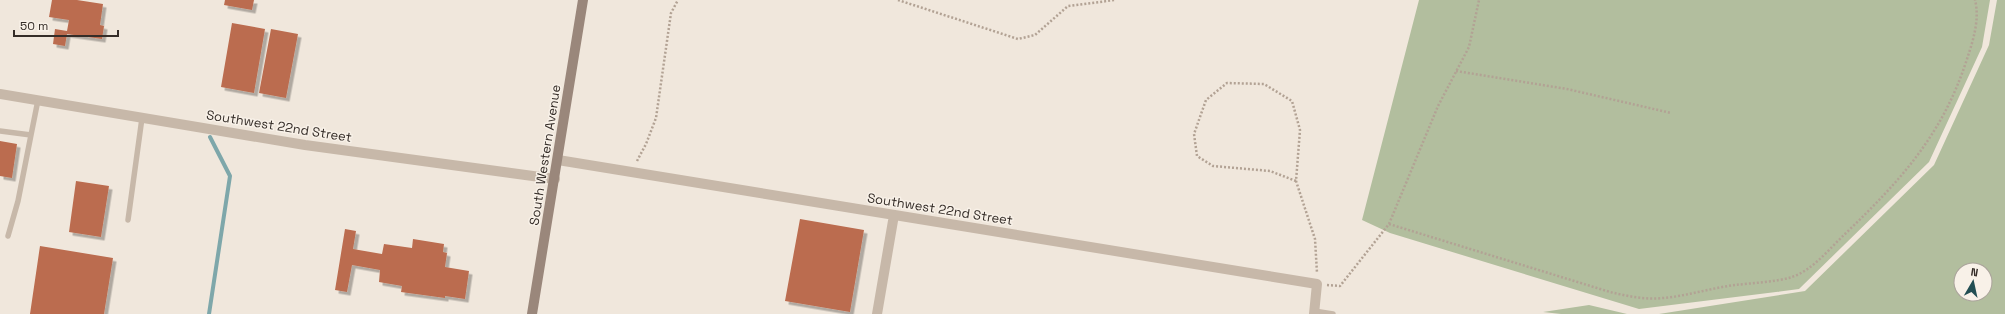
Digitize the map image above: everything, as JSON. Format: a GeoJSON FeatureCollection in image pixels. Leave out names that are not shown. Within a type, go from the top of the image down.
{"type":"FeatureCollection","features":[{"type":"Feature","properties":{"kind":"main road","name":"South Western Avenue"},"geometry":{"type":"LineString","coordinates":[[532,314],[583,0]]}},
{"type":"Feature","properties":{"kind":"street","name":"Southwest 22nd Street"},"geometry":{"type":"LineString","coordinates":[[0,94],[305,145],[554,179]]}},
{"type":"Feature","properties":{"kind":"street","name":"Southwest 22nd Street"},"geometry":{"type":"LineString","coordinates":[[558,160],[1317,284]]}},
{"type":"Feature","properties":{"kind":"street"},"geometry":{"type":"LineString","coordinates":[[877,314],[894,215]]}},
{"type":"Feature","properties":{"kind":"street"},"geometry":{"type":"LineString","coordinates":[[1314,312],[1317,284]]}},
{"type":"Feature","properties":{"kind":"lane"},"geometry":{"type":"LineString","coordinates":[[8,236],[18,200],[38,100]]}},
{"type":"Feature","properties":{"kind":"lane"},"geometry":{"type":"LineString","coordinates":[[128,220],[142,118]]}},
{"type":"Feature","properties":{"kind":"lane"},"geometry":{"type":"LineString","coordinates":[[0,131],[31,135]]}},
{"type":"Feature","properties":{"kind":"lane"},"geometry":{"type":"LineString","coordinates":[[1314,312],[1333,314]]}},
{"type":"Feature","properties":{"kind":"path"},"geometry":{"type":"LineString","coordinates":[[631,172],[646,144],[656,118],[671,13],[678,0]]}},
{"type":"Feature","properties":{"kind":"path"},"geometry":{"type":"LineString","coordinates":[[898,0],[1018,39],[1035,35],[1068,6],[1115,0]]}},
{"type":"Feature","properties":{"kind":"path"},"geometry":{"type":"LineString","coordinates":[[1296,181],[1270,171],[1213,166],[1197,156],[1194,134],[1206,100],[1227,83],[1264,84],[1292,101],[1300,130],[1296,181],[1315,239],[1317,284],[1340,286],[1389,224],[1438,106],[1469,47],[1479,0]]}},
{"type":"Feature","properties":{"kind":"path"},"geometry":{"type":"LineString","coordinates":[[1389,224],[1610,292],[1638,298],[1664,298],[1708,289],[1792,277],[1817,261],[1881,199],[1914,162],[1930,139],[1958,88],[1971,47],[1978,11],[1975,0]]}},
{"type":"Feature","properties":{"kind":"path"},"geometry":{"type":"LineString","coordinates":[[1456,71],[1567,89],[1671,113]]}},
{"type":"Feature","properties":{"kind":"green space"},"geometry":{"type":"Polygon","coordinates":[[[1419,0],[1990,0],[1982,47],[1929,162],[1799,289],[1639,309],[1390,233],[1362,220],[1419,0]]]}},
{"type":"Feature","properties":{"kind":"green space"},"geometry":{"type":"Polygon","coordinates":[[[1997,0],[2005,0],[2005,314],[1659,314],[1805,291],[1934,165],[1989,45],[1997,0]]]}},
{"type":"Feature","properties":{"kind":"green space"},"geometry":{"type":"Polygon","coordinates":[[[1589,305],[1627,314],[1561,314],[1543,312],[1589,305]]]}},
{"type":"Feature","properties":{"kind":"building"},"geometry":{"type":"Polygon","coordinates":[[[52,0],[77,0],[103,4],[100,25],[104,26],[102,39],[67,34],[65,46],[53,44],[55,29],[67,31],[69,20],[49,17],[52,0]]]}},
{"type":"Feature","properties":{"kind":"building"},"geometry":{"type":"Polygon","coordinates":[[[225,0],[254,0],[252,10],[224,5],[225,0]]]}},
{"type":"Feature","properties":{"kind":"building"},"geometry":{"type":"Polygon","coordinates":[[[232,23],[265,29],[254,93],[221,87],[232,23]]]}},
{"type":"Feature","properties":{"kind":"building"},"geometry":{"type":"Polygon","coordinates":[[[271,29],[298,34],[286,98],[259,93],[271,29]]]}},
{"type":"Feature","properties":{"kind":"building"},"geometry":{"type":"Polygon","coordinates":[[[0,141],[17,144],[12,178],[0,176],[0,141]]]}},
{"type":"Feature","properties":{"kind":"building"},"geometry":{"type":"Polygon","coordinates":[[[76,181],[109,186],[101,237],[69,232],[76,181]]]}},
{"type":"Feature","properties":{"kind":"building"},"geometry":{"type":"Polygon","coordinates":[[[800,219],[864,230],[850,312],[785,301],[800,219]]]}},
{"type":"Feature","properties":{"kind":"building"},"geometry":{"type":"Polygon","coordinates":[[[345,229],[356,231],[353,249],[382,254],[384,244],[412,248],[413,239],[444,244],[443,252],[447,253],[445,267],[469,271],[465,299],[401,292],[402,286],[379,282],[380,270],[352,265],[347,292],[335,290],[345,229]]]}},
{"type":"Feature","properties":{"kind":"building"},"geometry":{"type":"Polygon","coordinates":[[[40,246],[113,258],[104,314],[30,314],[40,246]]]}},
{"type":"Feature","properties":{"kind":"waterway"},"geometry":{"type":"LineString","coordinates":[[209,314],[230,176],[210,137]]}}]}
